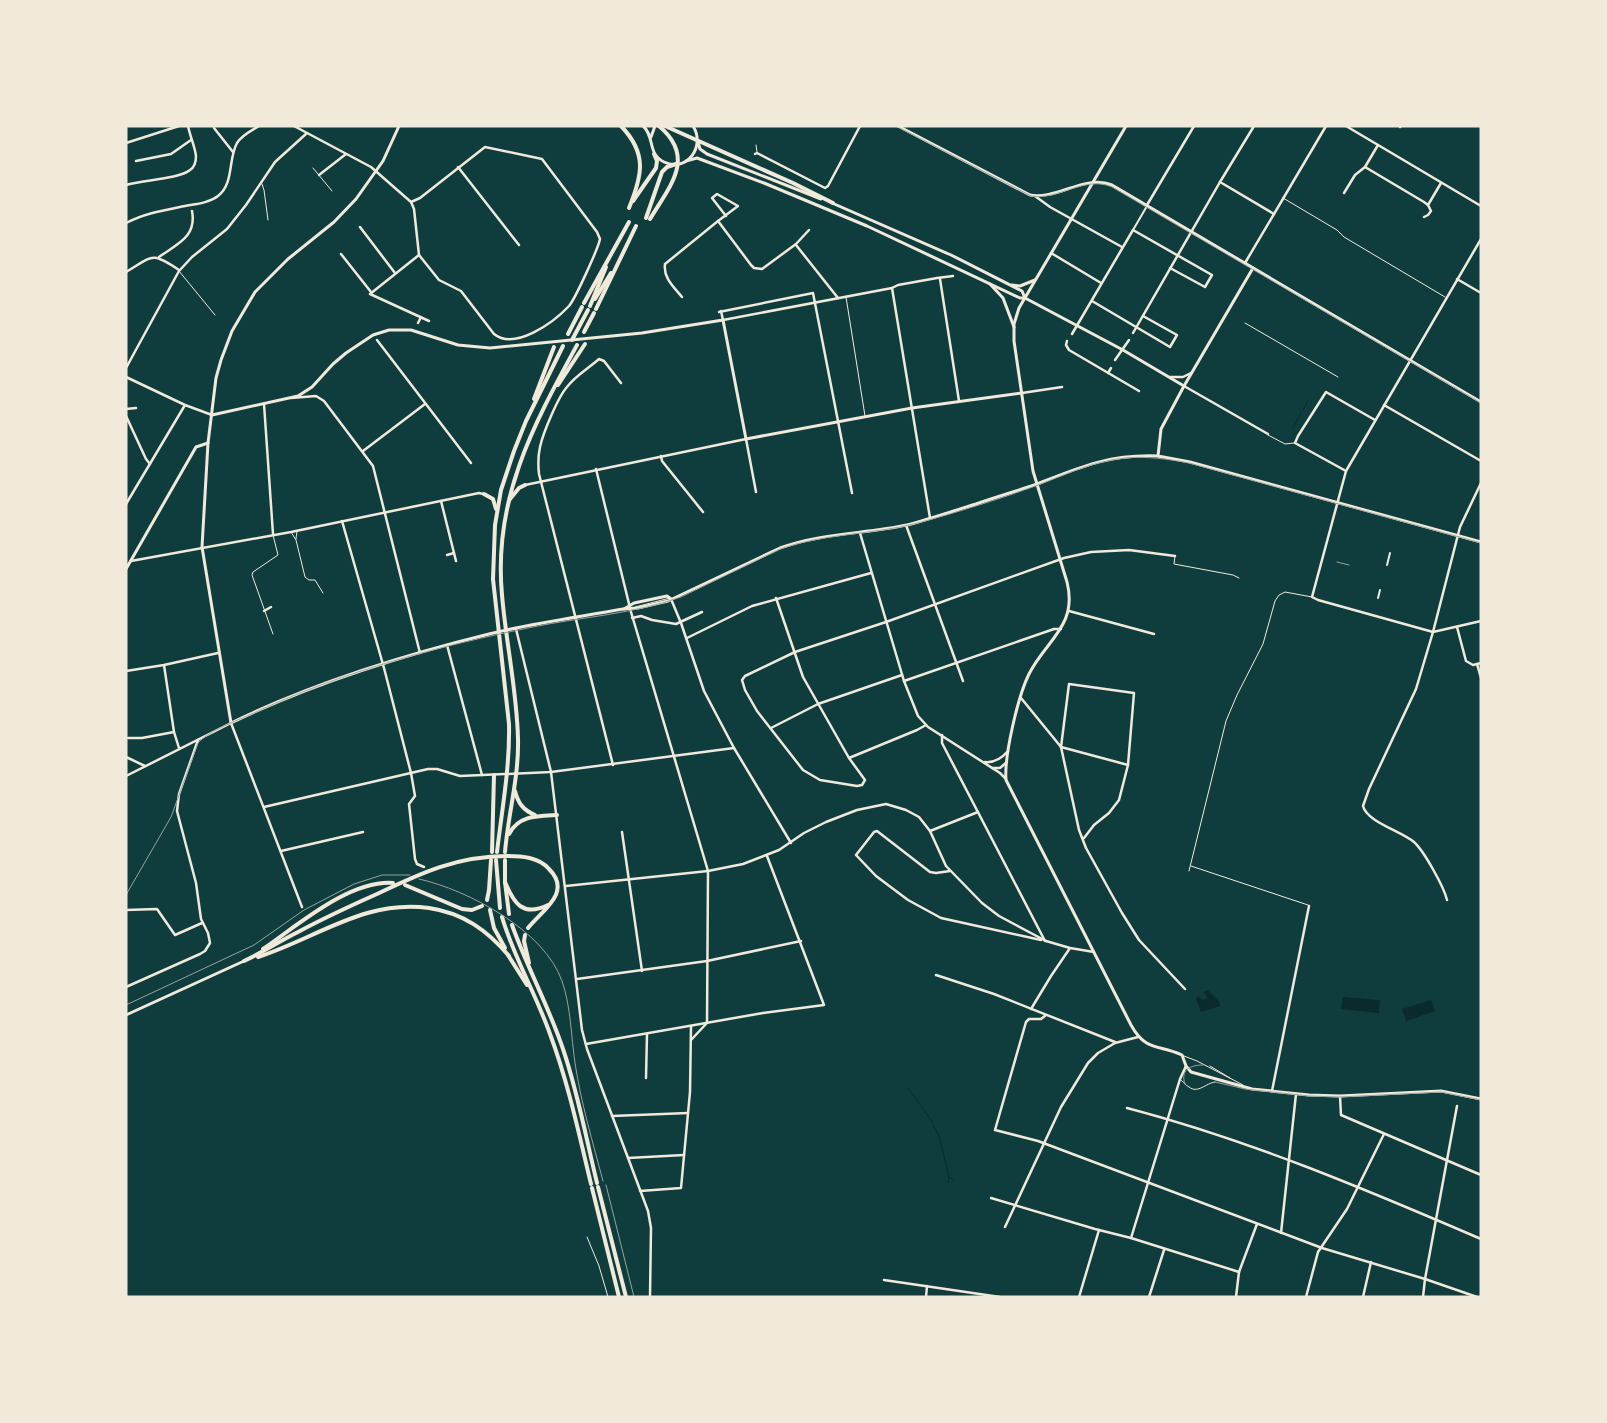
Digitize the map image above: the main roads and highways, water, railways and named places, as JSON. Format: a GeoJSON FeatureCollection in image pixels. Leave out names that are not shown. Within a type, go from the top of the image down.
{"type":"FeatureCollection","features":[{"type":"Feature","properties":{"kind":"highway"},"geometry":{"type":"LineString","coordinates":[[621,126],[636,145],[641,164],[640,176],[629,208],[655,171],[657,162],[654,154]]}},
{"type":"Feature","properties":{"kind":"highway"},"geometry":{"type":"LineString","coordinates":[[657,126],[670,138],[677,151],[678,164],[675,180],[648,218],[662,172],[667,167],[676,164]]}},
{"type":"Feature","properties":{"kind":"highway"},"geometry":{"type":"LineString","coordinates":[[665,126],[793,183],[833,203]]}},
{"type":"Feature","properties":{"kind":"highway"},"geometry":{"type":"LineString","coordinates":[[568,334],[629,222]]}},
{"type":"Feature","properties":{"kind":"highway"},"geometry":{"type":"LineString","coordinates":[[584,332],[636,226]]}},
{"type":"Feature","properties":{"kind":"highway"},"geometry":{"type":"LineString","coordinates":[[589,308],[608,260]]}},
{"type":"Feature","properties":{"kind":"highway"},"geometry":{"type":"LineString","coordinates":[[572,340],[617,263]]}},
{"type":"Feature","properties":{"kind":"highway"},"geometry":{"type":"LineString","coordinates":[[549,397],[585,344]]}},
{"type":"Feature","properties":{"kind":"highway"},"geometry":{"type":"LineString","coordinates":[[505,852],[517,768],[518,741],[517,715],[502,595],[503,534],[508,500],[526,447],[549,397],[577,345]]}},
{"type":"Feature","properties":{"kind":"highway"},"geometry":{"type":"LineString","coordinates":[[529,416],[563,346]]}},
{"type":"Feature","properties":{"kind":"highway"},"geometry":{"type":"LineString","coordinates":[[494,775],[494,852],[508,768],[509,724],[493,572],[493,539],[505,476],[554,347]]}},
{"type":"Feature","properties":{"kind":"highway"},"geometry":{"type":"LineString","coordinates":[[508,500],[524,485]]}},
{"type":"Feature","properties":{"kind":"highway"},"geometry":{"type":"LineString","coordinates":[[484,494],[493,499],[497,511]]}},
{"type":"Feature","properties":{"kind":"highway"},"geometry":{"type":"LineString","coordinates":[[514,788],[523,808],[537,816]]}},
{"type":"Feature","properties":{"kind":"highway"},"geometry":{"type":"LineString","coordinates":[[506,838],[518,822],[537,816],[557,815]]}},
{"type":"Feature","properties":{"kind":"highway"},"geometry":{"type":"LineString","coordinates":[[493,843],[501,819]]}},
{"type":"Feature","properties":{"kind":"highway"},"geometry":{"type":"LineString","coordinates":[[244,961],[298,932],[425,872],[451,862],[489,856],[512,856],[534,860],[550,869],[555,878],[556,896],[528,928]]}},
{"type":"Feature","properties":{"kind":"highway"},"geometry":{"type":"LineString","coordinates":[[488,901],[494,860],[500,908]]}},
{"type":"Feature","properties":{"kind":"highway"},"geometry":{"type":"LineString","coordinates":[[504,860],[509,914]]}},
{"type":"Feature","properties":{"kind":"highway"},"geometry":{"type":"LineString","coordinates":[[505,882],[514,901],[526,909],[536,910],[550,904]]}},
{"type":"Feature","properties":{"kind":"highway"},"geometry":{"type":"LineString","coordinates":[[244,961],[336,900],[372,884],[392,883]]}},
{"type":"Feature","properties":{"kind":"highway"},"geometry":{"type":"LineString","coordinates":[[405,885],[462,909],[474,910],[482,906]]}},
{"type":"Feature","properties":{"kind":"highway"},"geometry":{"type":"LineString","coordinates":[[244,961],[269,953],[377,909],[407,906],[438,909],[467,920],[480,927],[493,938],[509,956]]}},
{"type":"Feature","properties":{"kind":"highway"},"geometry":{"type":"LineString","coordinates":[[490,910],[494,928],[523,981],[532,993]]}},
{"type":"Feature","properties":{"kind":"highway"},"geometry":{"type":"LineString","coordinates":[[502,918],[511,946],[549,1031],[559,1060],[619,1297]]}},
{"type":"Feature","properties":{"kind":"highway"},"geometry":{"type":"LineString","coordinates":[[512,925],[563,1050],[626,1297]]}},
{"type":"Feature","properties":{"kind":"highway"},"geometry":{"type":"LineString","coordinates":[[525,935],[524,941],[532,975]]}},
{"type":"Feature","properties":{"kind":"water"},"geometry":{"type":"Polygon","coordinates":[[[1208,990],[1219,1001],[1220,1006],[1201,1012],[1196,999],[1198,996],[1203,1000],[1206,999],[1207,997],[1203,992],[1208,990]]]}},
{"type":"Feature","properties":{"kind":"water"},"geometry":{"type":"Polygon","coordinates":[[[1343,997],[1380,1000],[1379,1013],[1341,1009],[1343,997]]]}},
{"type":"Feature","properties":{"kind":"water"},"geometry":{"type":"Polygon","coordinates":[[[1431,1000],[1435,1011],[1406,1021],[1402,1009],[1431,1000]]]}},
{"type":"Feature","properties":{"kind":"waterway"},"geometry":{"type":"LineString","coordinates":[[1303,410],[1308,401]]}},
{"type":"Feature","properties":{"kind":"waterway"},"geometry":{"type":"LineString","coordinates":[[1293,428],[1301,413]]}},
{"type":"Feature","properties":{"kind":"waterway"},"geometry":{"type":"LineString","coordinates":[[908,1088],[933,1123]]}},
{"type":"Feature","properties":{"kind":"waterway"},"geometry":{"type":"LineString","coordinates":[[933,1125],[939,1136],[949,1177],[954,1180]]}},
{"type":"Feature","properties":{"kind":"waterway"},"geometry":{"type":"LineString","coordinates":[[948,1183],[949,1177]]}},
{"type":"Feature","properties":{"kind":"tram line"},"geometry":{"type":"LineString","coordinates":[[896,126],[1031,196],[1041,197],[1092,184],[1112,187],[1481,403]]}},
{"type":"Feature","properties":{"kind":"tram line"},"geometry":{"type":"LineString","coordinates":[[126,895],[171,817],[198,743],[218,729],[235,721],[324,684],[393,661],[498,634],[663,603],[681,597],[780,549],[814,540],[918,523],[964,510],[1102,462],[1141,457],[1189,463],[1481,543]]}},
{"type":"Feature","properties":{"kind":"tram line"},"geometry":{"type":"LineString","coordinates":[[126,1005],[254,945],[304,910],[354,884],[382,875],[410,875]]}},
{"type":"Feature","properties":{"kind":"tram line"},"geometry":{"type":"LineString","coordinates":[[419,879],[459,892],[502,915],[522,929],[553,962],[565,991],[580,1093],[603,1181]]}},
{"type":"Feature","properties":{"kind":"tram line"},"geometry":{"type":"LineString","coordinates":[[1185,1084],[1184,1075],[1187,1069],[1203,1065]]}},
{"type":"Feature","properties":{"kind":"tram line"},"geometry":{"type":"LineString","coordinates":[[1215,1082],[1245,1089],[1309,1096],[1340,1097],[1441,1092],[1481,1100]]}},
{"type":"Feature","properties":{"kind":"tram line"},"geometry":{"type":"LineString","coordinates":[[606,1185],[634,1297]]}},
{"type":"Feature","properties":{"kind":"railway"},"geometry":{"type":"LineString","coordinates":[[1337,562],[1349,565]]}}]}
